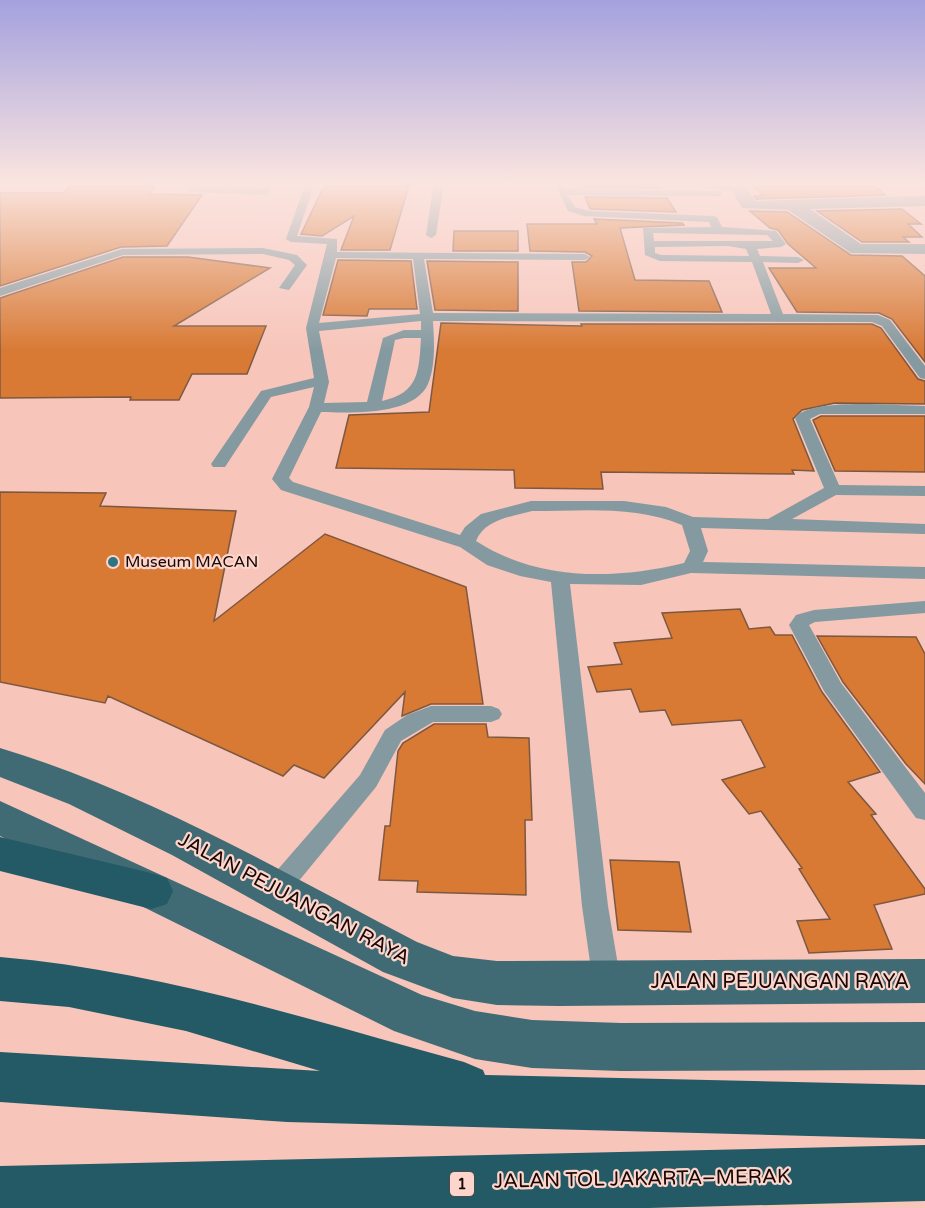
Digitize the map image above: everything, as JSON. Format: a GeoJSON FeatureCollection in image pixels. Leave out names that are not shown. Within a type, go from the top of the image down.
{"type":"FeatureCollection","features":[{"type":"Feature","properties":{"kind":"highway"},"geometry":{"type":"LineString","coordinates":[[0,854],[151,891]]}},
{"type":"Feature","properties":{"kind":"highway"},"geometry":{"type":"LineString","coordinates":[[0,979],[69,985],[186,1008],[520,1102]]}},
{"type":"Feature","properties":{"kind":"highway"},"geometry":{"type":"LineString","coordinates":[[0,1077],[68,1079],[287,1096],[925,1112]]}},
{"type":"Feature","properties":{"kind":"highway","name":"JALAN TOL JAKARTA–MERAK"},"geometry":{"type":"LineString","coordinates":[[0,1195],[925,1173]]}},
{"type":"Feature","properties":{"kind":"main road","name":"JALAN PEJUANGAN RAYA"},"geometry":{"type":"LineString","coordinates":[[0,762],[83,793],[187,843],[400,957],[453,976],[497,983],[925,981]]}},
{"type":"Feature","properties":{"kind":"main road"},"geometry":{"type":"LineString","coordinates":[[0,817],[412,1015],[475,1035],[532,1044],[621,1047],[925,1046]]}},
{"type":"Feature","properties":{"kind":"street"},"geometry":{"type":"LineString","coordinates":[[841,238],[856,249],[916,249],[925,263]]}},
{"type":"Feature","properties":{"kind":"lane"},"geometry":{"type":"LineString","coordinates":[[291,238],[332,240],[331,255],[312,328],[322,382],[316,407],[282,472],[280,479],[287,486],[466,543],[477,553],[494,561],[560,578],[641,579],[691,567],[925,573]]}},
{"type":"Feature","properties":{"kind":"lane"},"geometry":{"type":"LineString","coordinates":[[648,238],[650,255],[660,258],[798,260]]}},
{"type":"Feature","properties":{"kind":"lane"},"geometry":{"type":"LineString","coordinates":[[724,238],[728,243]]}},
{"type":"Feature","properties":{"kind":"lane"},"geometry":{"type":"LineString","coordinates":[[649,244],[728,243],[750,246],[781,244],[776,238]]}},
{"type":"Feature","properties":{"kind":"lane"},"geometry":{"type":"LineString","coordinates":[[750,246],[778,316]]}},
{"type":"Feature","properties":{"kind":"lane"},"geometry":{"type":"LineString","coordinates":[[0,292],[53,277],[110,254],[191,251],[263,250],[293,257],[301,266],[285,288]]}},
{"type":"Feature","properties":{"kind":"lane"},"geometry":{"type":"LineString","coordinates":[[331,255],[585,257]]}},
{"type":"Feature","properties":{"kind":"lane"},"geometry":{"type":"LineString","coordinates":[[316,407],[374,405],[412,395],[419,388],[429,334],[418,256]]}},
{"type":"Feature","properties":{"kind":"lane"},"geometry":{"type":"LineString","coordinates":[[312,328],[427,317],[778,316],[882,320],[925,375]]}},
{"type":"Feature","properties":{"kind":"lane"},"geometry":{"type":"LineString","coordinates":[[374,405],[389,338],[404,334],[429,334]]}},
{"type":"Feature","properties":{"kind":"lane"},"geometry":{"type":"LineString","coordinates":[[219,464],[266,394],[300,384],[322,382]]}},
{"type":"Feature","properties":{"kind":"lane"},"geometry":{"type":"LineString","coordinates":[[833,490],[802,418],[807,413],[820,410],[925,410]]}},
{"type":"Feature","properties":{"kind":"lane"},"geometry":{"type":"LineString","coordinates":[[771,524],[833,490],[925,491]]}},
{"type":"Feature","properties":{"kind":"lane"},"geometry":{"type":"LineString","coordinates":[[466,543],[471,531],[487,518],[531,506],[640,508],[666,512],[690,522],[925,530]]}},
{"type":"Feature","properties":{"kind":"lane"},"geometry":{"type":"LineString","coordinates":[[690,522],[699,550],[691,567]]}},
{"type":"Feature","properties":{"kind":"lane"},"geometry":{"type":"LineString","coordinates":[[560,578],[595,906],[607,983]]}},
{"type":"Feature","properties":{"kind":"lane"},"geometry":{"type":"LineString","coordinates":[[925,607],[814,616],[803,619],[799,625],[832,686],[925,811]]}},
{"type":"Feature","properties":{"kind":"lane"},"geometry":{"type":"LineString","coordinates":[[275,891],[368,781],[393,736],[415,720],[430,714],[491,714]]}},
{"type":"Feature","properties":{"kind":"building"},"geometry":{"type":"Polygon","coordinates":[[[0,238],[172,238],[167,246],[121,247],[0,286],[0,238]]]}},
{"type":"Feature","properties":{"kind":"building"},"geometry":{"type":"Polygon","coordinates":[[[345,238],[393,238],[390,250],[341,250],[345,238]]]}},
{"type":"Feature","properties":{"kind":"building"},"geometry":{"type":"Polygon","coordinates":[[[454,238],[518,238],[518,251],[453,251],[454,238]]]}},
{"type":"Feature","properties":{"kind":"building"},"geometry":{"type":"Polygon","coordinates":[[[529,238],[623,238],[635,280],[709,281],[722,312],[579,311],[572,262],[586,262],[592,256],[585,252],[530,251],[529,238]]]}},
{"type":"Feature","properties":{"kind":"building"},"geometry":{"type":"Polygon","coordinates":[[[784,238],[826,238],[851,255],[902,256],[925,276],[925,362],[892,319],[879,313],[797,312],[769,268],[816,268],[784,238]]]}},
{"type":"Feature","properties":{"kind":"building"},"geometry":{"type":"Polygon","coordinates":[[[857,238],[905,238],[909,242],[862,242],[857,238]]]}},
{"type":"Feature","properties":{"kind":"building"},"geometry":{"type":"Polygon","coordinates":[[[123,257],[188,257],[270,268],[174,326],[266,326],[247,374],[192,374],[179,400],[130,400],[131,397],[0,398],[0,298],[123,257]]]}},
{"type":"Feature","properties":{"kind":"building"},"geometry":{"type":"Polygon","coordinates":[[[338,260],[411,261],[417,309],[369,309],[367,316],[323,315],[338,260]]]}},
{"type":"Feature","properties":{"kind":"building"},"geometry":{"type":"Polygon","coordinates":[[[427,261],[518,262],[518,311],[435,310],[427,261]]]}},
{"type":"Feature","properties":{"kind":"building"},"geometry":{"type":"Polygon","coordinates":[[[441,323],[582,326],[581,324],[872,324],[881,328],[918,379],[925,381],[925,404],[835,403],[802,410],[793,419],[814,471],[792,470],[794,474],[601,472],[603,489],[515,488],[514,470],[336,468],[349,415],[429,412],[441,323]]]}},
{"type":"Feature","properties":{"kind":"building"},"geometry":{"type":"Polygon","coordinates":[[[821,416],[925,416],[925,472],[835,471],[813,420],[821,416]]]}},
{"type":"Feature","properties":{"kind":"building"},"geometry":{"type":"Polygon","coordinates":[[[0,492],[106,493],[100,506],[236,511],[214,621],[325,534],[466,587],[483,704],[431,704],[402,716],[405,692],[324,778],[294,765],[283,776],[108,696],[105,703],[0,682],[0,492]]]}},
{"type":"Feature","properties":{"kind":"building"},"geometry":{"type":"Polygon","coordinates":[[[740,609],[749,629],[770,627],[775,635],[792,635],[822,692],[880,772],[848,782],[876,814],[871,815],[925,889],[925,894],[874,905],[892,949],[809,953],[797,921],[830,919],[799,869],[802,868],[761,811],[749,814],[722,780],[765,767],[741,720],[672,725],[665,710],[640,712],[631,689],[597,692],[588,667],[622,664],[614,643],[672,638],[662,613],[740,609]]]}},
{"type":"Feature","properties":{"kind":"building"},"geometry":{"type":"Polygon","coordinates":[[[817,636],[916,637],[925,654],[925,784],[906,764],[843,682],[817,636]]]}},
{"type":"Feature","properties":{"kind":"building"},"geometry":{"type":"Polygon","coordinates":[[[434,724],[486,724],[488,737],[529,738],[532,820],[525,820],[526,895],[417,892],[418,881],[379,880],[385,826],[390,826],[398,751],[403,743],[434,724]]]}},
{"type":"Feature","properties":{"kind":"building"},"geometry":{"type":"Polygon","coordinates":[[[610,860],[679,862],[691,932],[618,930],[610,860]]]}},
{"type":"Feature","properties":{"kind":"place","name":"Museum MACAN"},"geometry":{"type":"Point","coordinates":[113,562]}}]}
